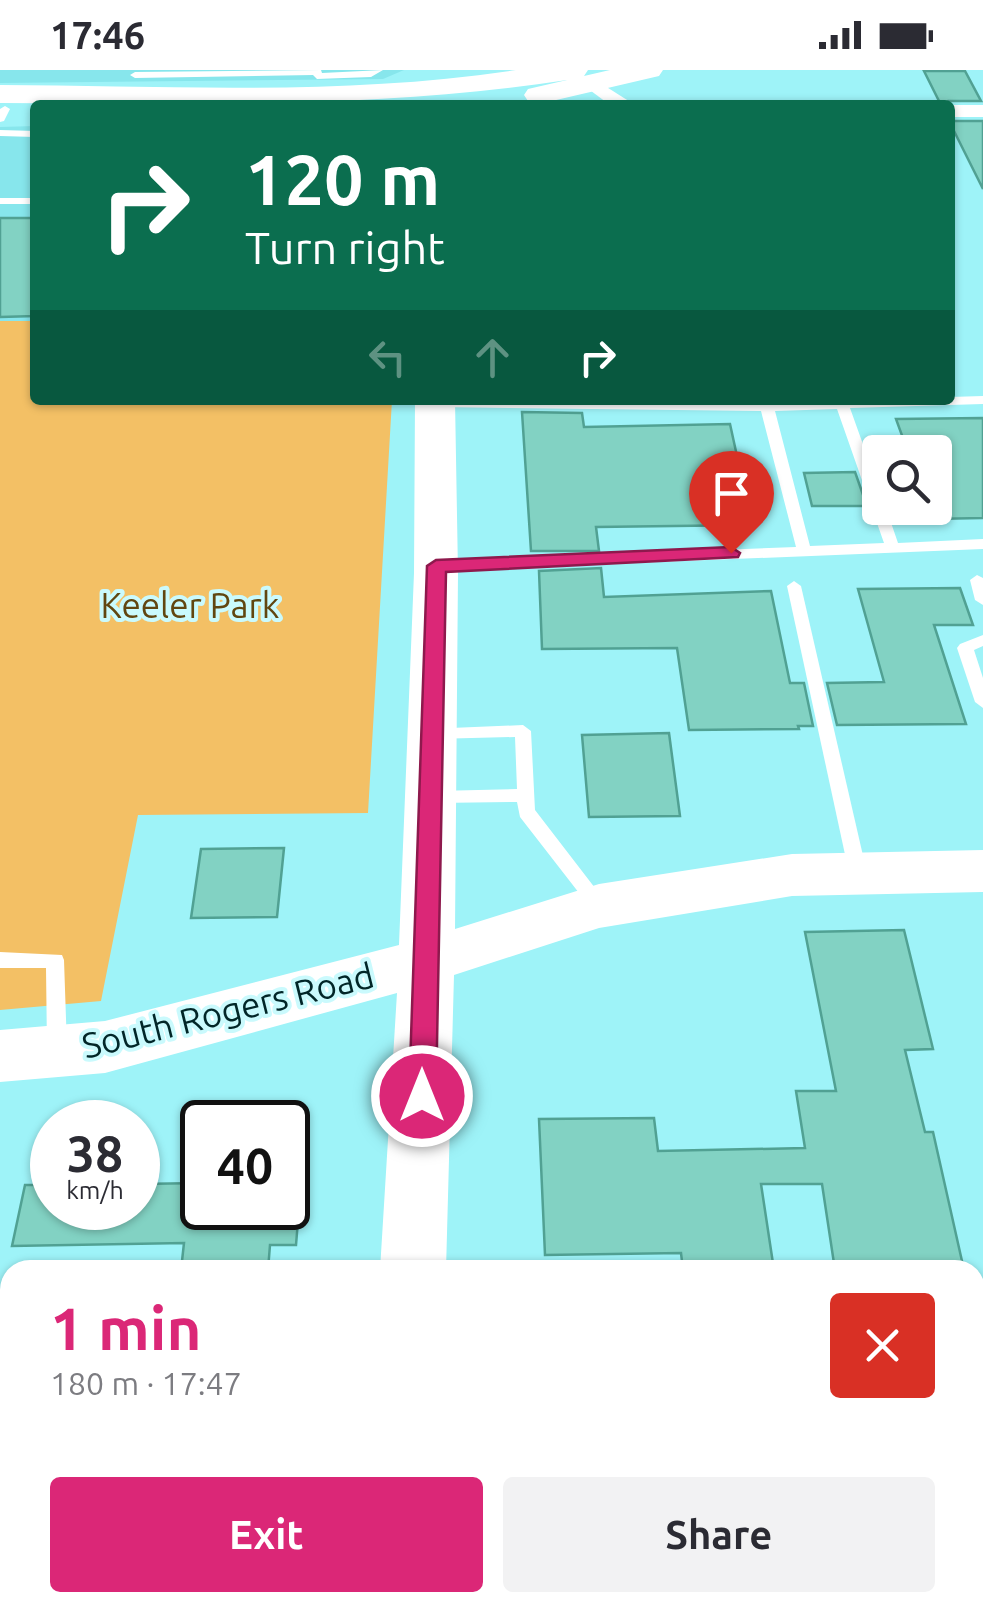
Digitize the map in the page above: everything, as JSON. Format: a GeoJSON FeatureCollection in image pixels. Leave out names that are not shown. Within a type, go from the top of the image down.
{"type":"FeatureCollection","features":[{"type":"Feature","properties":{"kind":"street"},"geometry":{"type":"LineString","coordinates":[[485,70],[516,94]]}},
{"type":"Feature","properties":{"kind":"street"},"geometry":{"type":"LineString","coordinates":[[64,100],[131,86],[317,78],[516,94],[581,75],[649,70]]}},
{"type":"Feature","properties":{"kind":"street"},"geometry":{"type":"LineString","coordinates":[[581,75],[617,100]]}},
{"type":"Feature","properties":{"kind":"street"},"geometry":{"type":"LineString","coordinates":[[955,112],[983,111]]}},
{"type":"Feature","properties":{"kind":"street"},"geometry":{"type":"LineString","coordinates":[[414,1260],[422,1096],[436,566],[435,405]]}},
{"type":"Feature","properties":{"kind":"street","name":"South Rogers Road"},"geometry":{"type":"LineString","coordinates":[[0,1056],[105,1047],[176,1031],[424,962],[599,906],[792,875],[858,873],[981,880]]}},
{"type":"Feature","properties":{"kind":"lane"},"geometry":{"type":"LineString","coordinates":[[317,78],[371,74],[378,70]]}},
{"type":"Feature","properties":{"kind":"lane"},"geometry":{"type":"LineString","coordinates":[[7,112],[30,130]]}},
{"type":"Feature","properties":{"kind":"lane"},"geometry":{"type":"LineString","coordinates":[[0,201],[30,201]]}},
{"type":"Feature","properties":{"kind":"lane"},"geometry":{"type":"LineString","coordinates":[[955,401],[983,400]]}},
{"type":"Feature","properties":{"kind":"lane"},"geometry":{"type":"LineString","coordinates":[[684,405],[867,405]]}},
{"type":"Feature","properties":{"kind":"lane"},"geometry":{"type":"LineString","coordinates":[[767,406],[804,550]]}},
{"type":"Feature","properties":{"kind":"lane"},"geometry":{"type":"LineString","coordinates":[[844,406],[892,546]]}},
{"type":"Feature","properties":{"kind":"lane"},"geometry":{"type":"LineString","coordinates":[[436,566],[983,544]]}},
{"type":"Feature","properties":{"kind":"lane"},"geometry":{"type":"LineString","coordinates":[[977,580],[983,600]]}},
{"type":"Feature","properties":{"kind":"lane"},"geometry":{"type":"LineString","coordinates":[[794,586],[858,873]]}},
{"type":"Feature","properties":{"kind":"lane"},"geometry":{"type":"LineString","coordinates":[[983,640],[965,648],[983,702]]}},
{"type":"Feature","properties":{"kind":"lane"},"geometry":{"type":"LineString","coordinates":[[431,734],[523,732],[526,812],[599,906]]}},
{"type":"Feature","properties":{"kind":"lane"},"geometry":{"type":"LineString","coordinates":[[429,797],[526,796]]}},
{"type":"Feature","properties":{"kind":"lane"},"geometry":{"type":"LineString","coordinates":[[0,960],[56,960],[57,1050]]}},
{"type":"Feature","properties":{"kind":"shaded area"},"geometry":{"type":"Polygon","coordinates":[[[0,70],[404,70],[383,79],[0,83],[0,70]]]}},
{"type":"Feature","properties":{"kind":"shaded area"},"geometry":{"type":"Polygon","coordinates":[[[30,126],[30,321],[0,321],[0,127],[30,126]]]}},
{"type":"Feature","properties":{"kind":"green space","name":"Keeler Park"},"geometry":{"type":"Polygon","coordinates":[[[0,321],[30,321],[30,405],[392,405],[368,813],[138,815],[101,1001],[0,1010],[0,321]]]}},
{"type":"Feature","properties":{"kind":"building"},"geometry":{"type":"Polygon","coordinates":[[[924,71],[965,71],[981,101],[955,101],[938,100],[924,71]]]}},
{"type":"Feature","properties":{"kind":"building"},"geometry":{"type":"Polygon","coordinates":[[[955,121],[983,121],[983,189],[955,133],[955,121]]]}},
{"type":"Feature","properties":{"kind":"building"},"geometry":{"type":"Polygon","coordinates":[[[0,218],[30,218],[30,316],[0,317],[0,218]]]}},
{"type":"Feature","properties":{"kind":"building"},"geometry":{"type":"Polygon","coordinates":[[[522,412],[582,413],[584,427],[730,424],[752,525],[596,527],[599,551],[531,551],[522,412]]]}},
{"type":"Feature","properties":{"kind":"building"},"geometry":{"type":"Polygon","coordinates":[[[983,418],[983,518],[952,519],[952,435],[902,435],[896,419],[983,418]]]}},
{"type":"Feature","properties":{"kind":"building"},"geometry":{"type":"Polygon","coordinates":[[[855,472],[862,506],[812,506],[804,473],[855,472]]]}},
{"type":"Feature","properties":{"kind":"building"},"geometry":{"type":"Polygon","coordinates":[[[601,568],[604,597],[771,591],[790,683],[804,683],[813,726],[689,730],[677,648],[542,649],[539,571],[601,568]]]}},
{"type":"Feature","properties":{"kind":"building"},"geometry":{"type":"Polygon","coordinates":[[[960,588],[973,625],[934,625],[966,724],[837,725],[827,683],[884,682],[858,589],[960,588]]]}},
{"type":"Feature","properties":{"kind":"building"},"geometry":{"type":"Polygon","coordinates":[[[669,733],[680,816],[589,817],[582,735],[669,733]]]}},
{"type":"Feature","properties":{"kind":"building"},"geometry":{"type":"Polygon","coordinates":[[[284,848],[277,917],[191,918],[201,849],[284,848]]]}},
{"type":"Feature","properties":{"kind":"building"},"geometry":{"type":"Polygon","coordinates":[[[904,930],[933,1049],[905,1050],[925,1132],[933,1132],[962,1260],[833,1260],[822,1184],[761,1184],[772,1260],[682,1260],[681,1253],[545,1255],[539,1119],[654,1118],[658,1151],[805,1148],[796,1091],[836,1091],[805,932],[904,930]]]}},
{"type":"Feature","properties":{"kind":"building"},"geometry":{"type":"Polygon","coordinates":[[[180,1183],[180,1230],[297,1230],[296,1245],[270,1245],[269,1260],[182,1260],[184,1243],[12,1246],[25,1185],[30,1185],[30,1230],[160,1230],[160,1184],[180,1183]]]}},
{"type":"Feature","properties":{"kind":"route"},"geometry":{"type":"LineString","coordinates":[[422,1096],[436,566],[731,553]]}}]}
